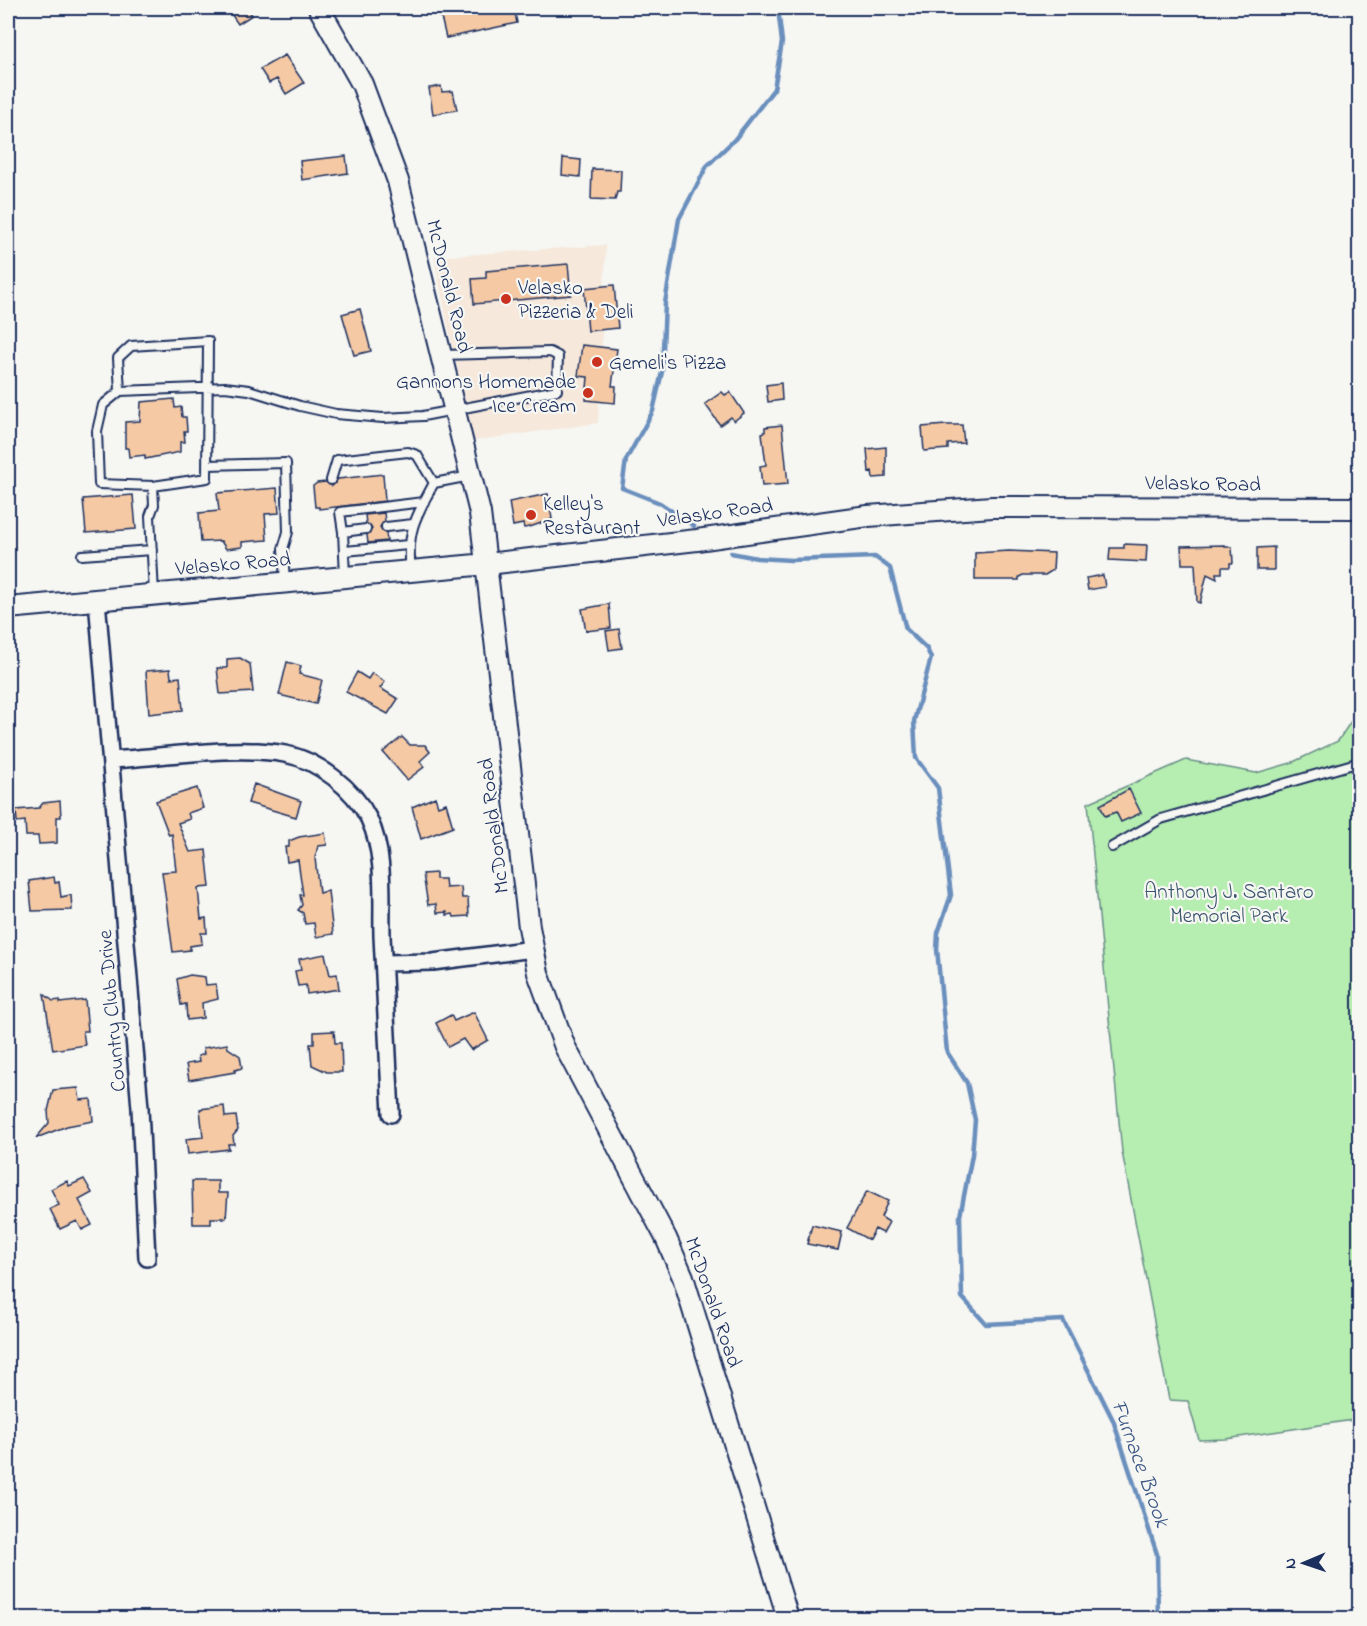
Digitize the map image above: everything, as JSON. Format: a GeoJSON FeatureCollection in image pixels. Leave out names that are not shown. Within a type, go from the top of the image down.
{"type":"FeatureCollection","features":[{"type":"Feature","properties":{"kind":"street","name":"McDonald Road"},"geometry":{"type":"LineString","coordinates":[[319,8],[362,84],[380,127],[401,192],[480,513],[533,949],[550,1012],[565,1047],[666,1238],[683,1277],[788,1618]]}},
{"type":"Feature","properties":{"kind":"street","name":"Velasko Road"},"geometry":{"type":"LineString","coordinates":[[8,608],[487,564],[687,541],[868,516],[992,507],[1359,508]]}},
{"type":"Feature","properties":{"kind":"street","name":"Country Club Drive"},"geometry":{"type":"LineString","coordinates":[[98,600],[140,1108],[147,1258]]}},
{"type":"Feature","properties":{"kind":"street"},"geometry":{"type":"LineString","coordinates":[[111,760],[257,751],[287,754],[336,779],[362,810],[378,846],[382,875],[391,1114]]}},
{"type":"Feature","properties":{"kind":"street"},"geometry":{"type":"LineString","coordinates":[[384,963],[434,962],[533,949]]}},
{"type":"Feature","properties":{"kind":"lane"},"geometry":{"type":"LineString","coordinates":[[120,391],[118,358],[131,346],[208,341],[208,387],[208,465],[207,478],[153,486],[99,484],[97,431],[103,405],[120,391],[208,387],[249,390],[300,406],[336,414],[383,418],[423,416],[552,393],[559,385],[558,356],[550,352],[442,355]]}},
{"type":"Feature","properties":{"kind":"lane"},"geometry":{"type":"LineString","coordinates":[[331,480],[337,460],[408,452],[417,455],[434,483]]}},
{"type":"Feature","properties":{"kind":"lane"},"geometry":{"type":"LineString","coordinates":[[208,465],[286,463],[288,532],[283,549],[285,583]]}},
{"type":"Feature","properties":{"kind":"lane"},"geometry":{"type":"LineString","coordinates":[[434,483],[471,476]]}},
{"type":"Feature","properties":{"kind":"lane"},"geometry":{"type":"LineString","coordinates":[[411,571],[408,545],[413,524],[434,483]]}},
{"type":"Feature","properties":{"kind":"lane"},"geometry":{"type":"LineString","coordinates":[[153,486],[154,505],[150,516],[154,595]]}},
{"type":"Feature","properties":{"kind":"lane"},"geometry":{"type":"LineString","coordinates":[[345,577],[343,532],[337,510],[424,502]]}},
{"type":"Feature","properties":{"kind":"lane"},"geometry":{"type":"LineString","coordinates":[[386,527],[413,524]]}},
{"type":"Feature","properties":{"kind":"lane"},"geometry":{"type":"LineString","coordinates":[[343,532],[366,530]]}},
{"type":"Feature","properties":{"kind":"lane"},"geometry":{"type":"LineString","coordinates":[[345,551],[408,545]]}},
{"type":"Feature","properties":{"kind":"lane"},"geometry":{"type":"LineString","coordinates":[[82,555],[152,550]]}},
{"type":"Feature","properties":{"kind":"lane"},"geometry":{"type":"LineString","coordinates":[[1112,847],[1161,819],[1359,762]]}},
{"type":"Feature","properties":{"kind":"shaded area"},"geometry":{"type":"Polygon","coordinates":[[[606,245],[598,423],[472,441],[434,257],[606,245]]]}},
{"type":"Feature","properties":{"kind":"green space","name":"Anthony J. Santaro Memorial Park"},"geometry":{"type":"Polygon","coordinates":[[[1359,709],[1359,1419],[1226,1439],[1199,1440],[1188,1401],[1169,1400],[1122,1152],[1088,803],[1186,760],[1256,773],[1291,763],[1338,741],[1359,709]]]}},
{"type":"Feature","properties":{"kind":"building"},"geometry":{"type":"Polygon","coordinates":[[[227,8],[247,8],[252,15],[238,24],[227,8]]]}},
{"type":"Feature","properties":{"kind":"building"},"geometry":{"type":"Polygon","coordinates":[[[466,8],[514,8],[517,23],[446,38],[441,17],[466,11],[466,8]]]}},
{"type":"Feature","properties":{"kind":"building"},"geometry":{"type":"Polygon","coordinates":[[[285,55],[304,83],[286,94],[277,79],[269,83],[260,69],[285,55]]]}},
{"type":"Feature","properties":{"kind":"building"},"geometry":{"type":"Polygon","coordinates":[[[441,86],[442,92],[453,91],[457,110],[433,114],[429,88],[441,86]]]}},
{"type":"Feature","properties":{"kind":"building"},"geometry":{"type":"Polygon","coordinates":[[[346,156],[348,173],[302,180],[300,161],[346,156]]]}},
{"type":"Feature","properties":{"kind":"building"},"geometry":{"type":"Polygon","coordinates":[[[563,158],[581,160],[580,177],[562,175],[563,158]]]}},
{"type":"Feature","properties":{"kind":"building"},"geometry":{"type":"Polygon","coordinates":[[[592,169],[621,170],[620,192],[617,192],[615,200],[591,199],[592,169]]]}},
{"type":"Feature","properties":{"kind":"building"},"geometry":{"type":"Polygon","coordinates":[[[568,264],[571,295],[474,304],[472,279],[486,278],[486,271],[568,264]]]}},
{"type":"Feature","properties":{"kind":"building"},"geometry":{"type":"Polygon","coordinates":[[[614,285],[618,328],[588,331],[584,288],[614,285]]]}},
{"type":"Feature","properties":{"kind":"building"},"geometry":{"type":"Polygon","coordinates":[[[360,309],[371,351],[354,355],[342,314],[360,309]]]}},
{"type":"Feature","properties":{"kind":"building","name":"Gemeli's Pizza"},"geometry":{"type":"Polygon","coordinates":[[[582,345],[617,349],[612,386],[616,386],[615,403],[586,400],[588,377],[578,376],[582,345]]]}},
{"type":"Feature","properties":{"kind":"building"},"geometry":{"type":"Polygon","coordinates":[[[781,383],[782,400],[768,402],[766,385],[781,383]]]}},
{"type":"Feature","properties":{"kind":"building"},"geometry":{"type":"Polygon","coordinates":[[[722,392],[725,395],[730,392],[744,413],[734,421],[731,417],[720,425],[705,404],[722,392]]]}},
{"type":"Feature","properties":{"kind":"building"},"geometry":{"type":"Polygon","coordinates":[[[174,399],[175,408],[181,407],[182,417],[186,417],[187,431],[184,431],[185,442],[180,442],[180,452],[145,459],[145,455],[129,457],[128,448],[125,448],[125,422],[140,421],[141,402],[174,399]]]}},
{"type":"Feature","properties":{"kind":"building"},"geometry":{"type":"Polygon","coordinates":[[[782,425],[788,484],[762,486],[760,466],[766,465],[762,433],[765,432],[765,427],[782,425]]]}},
{"type":"Feature","properties":{"kind":"building"},"geometry":{"type":"Polygon","coordinates":[[[962,425],[964,443],[948,444],[948,449],[924,451],[922,427],[962,425]]]}},
{"type":"Feature","properties":{"kind":"building"},"geometry":{"type":"Polygon","coordinates":[[[886,447],[886,477],[873,478],[872,471],[869,472],[867,449],[886,447]]]}},
{"type":"Feature","properties":{"kind":"building"},"geometry":{"type":"Polygon","coordinates":[[[383,474],[385,501],[319,509],[315,507],[313,486],[317,483],[326,482],[332,486],[338,479],[383,474]]]}},
{"type":"Feature","properties":{"kind":"building"},"geometry":{"type":"Polygon","coordinates":[[[277,488],[279,513],[265,514],[267,540],[242,542],[242,547],[226,549],[221,541],[201,542],[199,513],[219,511],[217,493],[277,488]]]}},
{"type":"Feature","properties":{"kind":"building"},"geometry":{"type":"Polygon","coordinates":[[[548,494],[552,519],[530,527],[524,528],[523,524],[513,526],[509,502],[548,494]]]}},
{"type":"Feature","properties":{"kind":"building"},"geometry":{"type":"Polygon","coordinates":[[[133,495],[136,529],[86,533],[83,499],[133,495]]]}},
{"type":"Feature","properties":{"kind":"building"},"geometry":{"type":"Polygon","coordinates":[[[384,513],[385,521],[380,527],[386,533],[387,541],[368,543],[367,535],[372,529],[366,523],[365,515],[384,513]]]}},
{"type":"Feature","properties":{"kind":"building"},"geometry":{"type":"Polygon","coordinates":[[[1124,544],[1147,545],[1146,562],[1109,560],[1110,548],[1124,548],[1124,544]]]}},
{"type":"Feature","properties":{"kind":"building"},"geometry":{"type":"Polygon","coordinates":[[[1225,545],[1225,547],[1232,547],[1233,563],[1230,563],[1230,567],[1222,567],[1222,573],[1216,573],[1217,579],[1207,574],[1200,603],[1197,602],[1195,564],[1182,564],[1181,546],[1225,545]]]}},
{"type":"Feature","properties":{"kind":"building"},"geometry":{"type":"Polygon","coordinates":[[[1274,547],[1274,570],[1257,570],[1257,548],[1274,547]]]}},
{"type":"Feature","properties":{"kind":"building"},"geometry":{"type":"Polygon","coordinates":[[[1009,551],[1054,553],[1053,570],[1045,575],[1023,575],[1019,577],[1019,580],[975,580],[975,553],[1009,551]]]}},
{"type":"Feature","properties":{"kind":"building"},"geometry":{"type":"Polygon","coordinates":[[[1103,575],[1105,587],[1088,590],[1086,578],[1103,575]]]}},
{"type":"Feature","properties":{"kind":"building"},"geometry":{"type":"Polygon","coordinates":[[[609,604],[611,628],[586,631],[582,609],[609,604]]]}},
{"type":"Feature","properties":{"kind":"building"},"geometry":{"type":"Polygon","coordinates":[[[619,629],[622,648],[609,650],[606,631],[619,629]]]}},
{"type":"Feature","properties":{"kind":"building"},"geometry":{"type":"Polygon","coordinates":[[[240,658],[250,664],[253,692],[220,694],[217,668],[227,668],[227,659],[240,658]]]}},
{"type":"Feature","properties":{"kind":"building"},"geometry":{"type":"Polygon","coordinates":[[[287,662],[301,666],[299,674],[322,680],[316,704],[279,695],[287,662]]]}},
{"type":"Feature","properties":{"kind":"building"},"geometry":{"type":"Polygon","coordinates":[[[170,669],[171,678],[180,677],[183,710],[149,714],[146,671],[170,669]]]}},
{"type":"Feature","properties":{"kind":"building"},"geometry":{"type":"Polygon","coordinates":[[[357,672],[368,679],[372,673],[385,682],[380,688],[398,699],[388,714],[346,692],[357,672]]]}},
{"type":"Feature","properties":{"kind":"building"},"geometry":{"type":"Polygon","coordinates":[[[402,737],[410,745],[425,745],[430,752],[420,761],[424,767],[407,780],[383,752],[402,737]]]}},
{"type":"Feature","properties":{"kind":"building"},"geometry":{"type":"Polygon","coordinates":[[[254,784],[301,801],[296,817],[248,803],[254,784]]]}},
{"type":"Feature","properties":{"kind":"building"},"geometry":{"type":"Polygon","coordinates":[[[197,788],[203,808],[188,813],[190,819],[178,823],[190,852],[206,850],[210,887],[198,888],[201,919],[206,918],[207,933],[201,933],[202,944],[190,946],[190,950],[173,952],[162,872],[176,871],[172,834],[169,835],[156,801],[197,788]]]}},
{"type":"Feature","properties":{"kind":"building"},"geometry":{"type":"Polygon","coordinates":[[[1129,789],[1141,813],[1121,822],[1116,812],[1105,816],[1100,805],[1129,789]]]}},
{"type":"Feature","properties":{"kind":"building"},"geometry":{"type":"Polygon","coordinates":[[[435,797],[438,806],[446,803],[453,827],[421,839],[412,807],[435,797]]]}},
{"type":"Feature","properties":{"kind":"building"},"geometry":{"type":"Polygon","coordinates":[[[60,801],[61,817],[57,817],[57,843],[39,844],[38,836],[26,836],[25,821],[17,822],[16,810],[39,808],[43,803],[60,801]]]}},
{"type":"Feature","properties":{"kind":"building"},"geometry":{"type":"Polygon","coordinates":[[[325,833],[327,845],[318,846],[315,858],[319,893],[328,891],[333,934],[316,937],[314,923],[305,924],[303,913],[298,910],[302,905],[300,895],[303,895],[298,860],[287,862],[285,847],[289,847],[289,841],[299,837],[325,833]]]}},
{"type":"Feature","properties":{"kind":"building"},"geometry":{"type":"Polygon","coordinates":[[[436,873],[436,879],[445,879],[446,888],[461,887],[462,898],[468,898],[469,916],[454,917],[453,914],[447,915],[447,912],[437,913],[436,904],[428,905],[423,874],[436,873]]]}},
{"type":"Feature","properties":{"kind":"building"},"geometry":{"type":"Polygon","coordinates":[[[54,877],[55,883],[59,882],[61,897],[71,895],[72,910],[32,911],[29,881],[54,877]]]}},
{"type":"Feature","properties":{"kind":"building"},"geometry":{"type":"Polygon","coordinates":[[[325,954],[330,975],[337,974],[339,989],[307,994],[306,985],[298,986],[295,971],[301,970],[299,959],[325,954]]]}},
{"type":"Feature","properties":{"kind":"building"},"geometry":{"type":"Polygon","coordinates":[[[190,975],[205,977],[206,985],[216,984],[218,999],[202,1003],[203,1018],[187,1020],[186,1004],[181,1005],[177,979],[190,975]]]}},
{"type":"Feature","properties":{"kind":"building"},"geometry":{"type":"Polygon","coordinates":[[[44,994],[53,1001],[60,1000],[60,1003],[85,1000],[88,1031],[83,1031],[85,1045],[53,1050],[44,994]]]}},
{"type":"Feature","properties":{"kind":"building"},"geometry":{"type":"Polygon","coordinates":[[[474,1012],[488,1040],[471,1050],[463,1039],[448,1047],[436,1023],[451,1015],[454,1021],[474,1012]]]}},
{"type":"Feature","properties":{"kind":"building"},"geometry":{"type":"Polygon","coordinates":[[[334,1031],[335,1043],[341,1043],[342,1072],[327,1072],[312,1065],[310,1044],[314,1044],[314,1032],[334,1031]]]}},
{"type":"Feature","properties":{"kind":"building"},"geometry":{"type":"Polygon","coordinates":[[[227,1044],[228,1048],[240,1056],[242,1068],[235,1072],[189,1080],[186,1064],[199,1062],[198,1056],[204,1054],[203,1048],[227,1044]]]}},
{"type":"Feature","properties":{"kind":"building"},"geometry":{"type":"Polygon","coordinates":[[[78,1088],[80,1100],[91,1099],[93,1121],[67,1126],[36,1138],[49,1123],[48,1111],[53,1090],[78,1088]]]}},
{"type":"Feature","properties":{"kind":"building"},"geometry":{"type":"Polygon","coordinates":[[[224,1106],[225,1117],[236,1116],[238,1130],[233,1136],[234,1144],[228,1144],[229,1149],[188,1154],[186,1139],[203,1137],[200,1109],[224,1106]]]}},
{"type":"Feature","properties":{"kind":"building"},"geometry":{"type":"Polygon","coordinates":[[[84,1179],[92,1193],[79,1200],[92,1225],[82,1230],[77,1221],[60,1229],[50,1209],[59,1205],[51,1189],[67,1181],[69,1186],[84,1179]]]}},
{"type":"Feature","properties":{"kind":"building"},"geometry":{"type":"Polygon","coordinates":[[[192,1181],[218,1181],[218,1193],[228,1193],[226,1218],[211,1218],[211,1224],[193,1224],[192,1181]]]}},
{"type":"Feature","properties":{"kind":"building"},"geometry":{"type":"Polygon","coordinates":[[[867,1191],[888,1201],[881,1217],[889,1222],[883,1233],[875,1229],[869,1240],[847,1228],[867,1191]]]}},
{"type":"Feature","properties":{"kind":"building"},"geometry":{"type":"Polygon","coordinates":[[[812,1225],[842,1232],[838,1250],[807,1244],[812,1225]]]}},
{"type":"Feature","properties":{"kind":"waterway","name":"Furnace Brook"},"geometry":{"type":"LineString","coordinates":[[694,526],[660,503],[622,488],[626,460],[653,411],[662,372],[665,303],[679,219],[707,166],[735,139],[774,89],[782,42],[778,8]]}},
{"type":"Feature","properties":{"kind":"waterway","name":"Furnace Brook"},"geometry":{"type":"LineString","coordinates":[[731,553],[757,558],[791,560],[875,557],[890,568],[906,629],[927,649],[931,658],[914,721],[916,758],[938,788],[951,895],[938,933],[937,949],[947,1052],[967,1083],[975,1120],[972,1155],[960,1216],[962,1297],[986,1324],[1063,1320],[1113,1420],[1157,1554],[1158,1618]]}},
{"type":"Feature","properties":{"kind":"place","name":"Velasko Pizzeria & Deli"},"geometry":{"type":"Point","coordinates":[506,299]}},
{"type":"Feature","properties":{"kind":"place","name":"Gemeli's Pizza"},"geometry":{"type":"Point","coordinates":[597,362]}},
{"type":"Feature","properties":{"kind":"place","name":"Gannons Homemade Ice Cream"},"geometry":{"type":"Point","coordinates":[588,393]}},
{"type":"Feature","properties":{"kind":"place","name":"Kelley's Restaurant"},"geometry":{"type":"Point","coordinates":[531,515]}}]}
